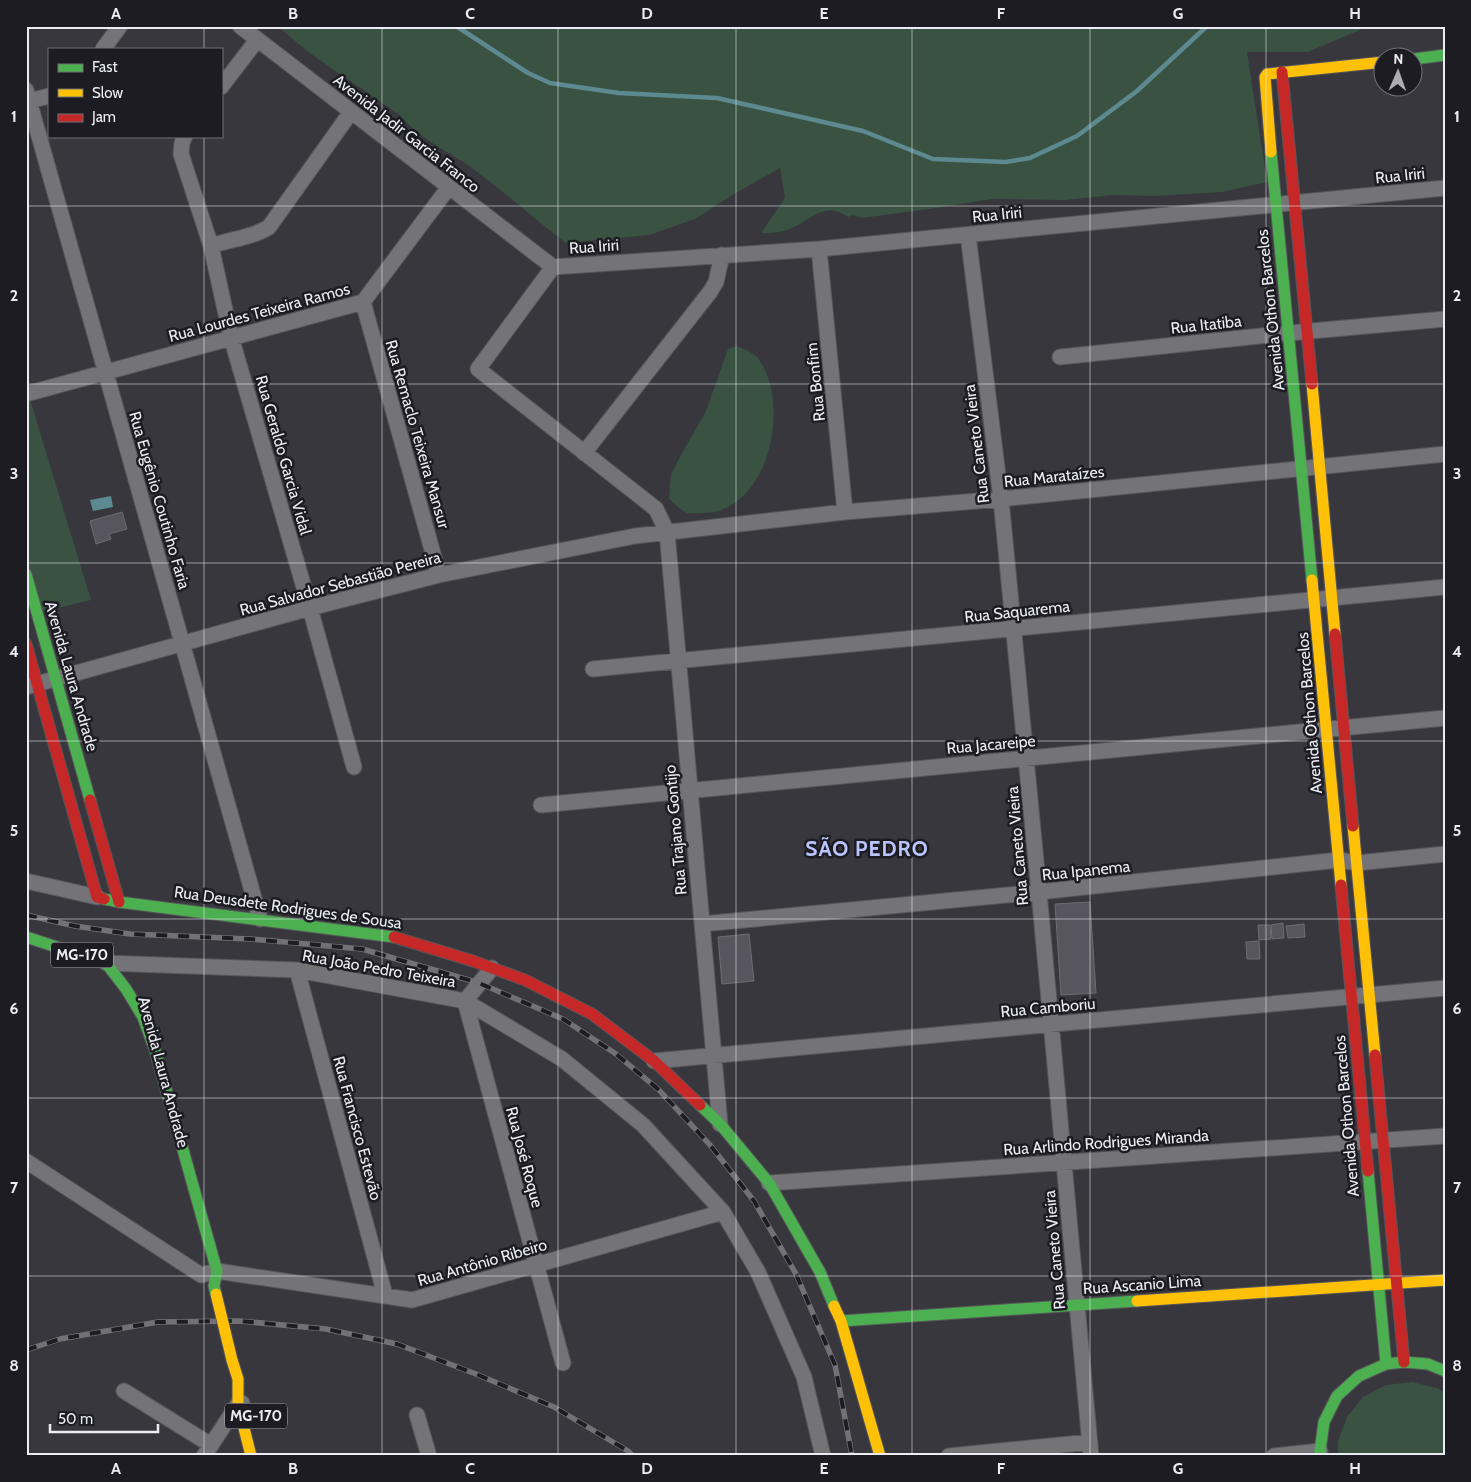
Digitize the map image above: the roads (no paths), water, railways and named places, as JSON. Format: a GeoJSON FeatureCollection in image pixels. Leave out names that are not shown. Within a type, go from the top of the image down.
{"type":"FeatureCollection","features":[{"type":"Feature","properties":{"kind":"street"},"geometry":{"type":"LineString","coordinates":[[104,48],[120,26]]}},
{"type":"Feature","properties":{"kind":"street","name":"Avenida Jadir Garcia Franco"},"geometry":{"type":"LineString","coordinates":[[240,26],[553,267]]}},
{"type":"Feature","properties":{"kind":"street"},"geometry":{"type":"LineString","coordinates":[[222,86],[256,40]]}},
{"type":"Feature","properties":{"kind":"street"},"geometry":{"type":"LineString","coordinates":[[1424,57],[1445,55]]}},
{"type":"Feature","properties":{"kind":"street","name":"Avenida Othon Barcelos"},"geometry":{"type":"LineString","coordinates":[[1374,63],[1282,72],[1267,74],[1265,77],[1275,205],[1289,333],[1386,1364]]}},
{"type":"Feature","properties":{"kind":"street","name":"Avenida Othon Barcelos"},"geometry":{"type":"LineString","coordinates":[[1282,72],[1404,1362]]}},
{"type":"Feature","properties":{"kind":"street"},"geometry":{"type":"LineString","coordinates":[[28,96],[48,96]]}},
{"type":"Feature","properties":{"kind":"street","name":"Rua Eugênio Coutinho Faria"},"geometry":{"type":"LineString","coordinates":[[28,96],[260,919]]}},
{"type":"Feature","properties":{"kind":"street"},"geometry":{"type":"LineString","coordinates":[[211,246],[260,233],[269,227],[351,112]]}},
{"type":"Feature","properties":{"kind":"street","name":"Rua Geraldo Garcia Vidal"},"geometry":{"type":"LineString","coordinates":[[184,138],[182,154],[211,246],[231,338],[310,608],[354,767]]}},
{"type":"Feature","properties":{"kind":"street","name":"Rua Lourdes Teixeira Ramos"},"geometry":{"type":"LineString","coordinates":[[26,394],[362,302],[449,187]]}},
{"type":"Feature","properties":{"kind":"street","name":"Rua Iriri"},"geometry":{"type":"LineString","coordinates":[[553,267],[819,249],[1445,188]]}},
{"type":"Feature","properties":{"kind":"street","name":"Rua Caneto Vieira"},"geometry":{"type":"LineString","coordinates":[[968,234],[1000,499],[1091,1449]]}},
{"type":"Feature","properties":{"kind":"street","name":"Rua Bonfim"},"geometry":{"type":"LineString","coordinates":[[819,249],[845,512]]}},
{"type":"Feature","properties":{"kind":"street"},"geometry":{"type":"LineString","coordinates":[[584,453],[710,292],[716,282],[722,255]]}},
{"type":"Feature","properties":{"kind":"street"},"geometry":{"type":"LineString","coordinates":[[553,267],[478,369],[656,509],[667,532]]}},
{"type":"Feature","properties":{"kind":"street","name":"Rua Remaclo Teixeira Mansur"},"geometry":{"type":"LineString","coordinates":[[362,302],[439,575]]}},
{"type":"Feature","properties":{"kind":"street","name":"Rua Itatiba"},"geometry":{"type":"LineString","coordinates":[[1060,357],[1307,331],[1445,319]]}},
{"type":"Feature","properties":{"kind":"street","name":"Rua Marataízes"},"geometry":{"type":"LineString","coordinates":[[667,532],[845,512],[1000,499],[1445,454]]}},
{"type":"Feature","properties":{"kind":"street","name":"Rua Salvador Sebastião Pereira"},"geometry":{"type":"LineString","coordinates":[[32,685],[310,608],[439,575],[626,538],[667,532]]}},
{"type":"Feature","properties":{"kind":"street","name":"Rua Trajano Gontijo"},"geometry":{"type":"LineString","coordinates":[[667,532],[720,1124]]}},
{"type":"Feature","properties":{"kind":"street","name":"Avenida Laura Andrade"},"geometry":{"type":"LineString","coordinates":[[26,574],[119,902]]}},
{"type":"Feature","properties":{"kind":"street","name":"Rua Saquarema"},"geometry":{"type":"LineString","coordinates":[[594,669],[1445,587]]}},
{"type":"Feature","properties":{"kind":"street"},"geometry":{"type":"LineString","coordinates":[[26,644],[32,685],[97,897]]}},
{"type":"Feature","properties":{"kind":"street","name":"Rua Jacareipe"},"geometry":{"type":"LineString","coordinates":[[541,805],[1445,718]]}},
{"type":"Feature","properties":{"kind":"street","name":"Rua Ipanema"},"geometry":{"type":"LineString","coordinates":[[702,924],[1039,892],[1339,860],[1357,863],[1445,854]]}},
{"type":"Feature","properties":{"kind":"street","name":"Rua Deusdete Rodrigues de Sousa"},"geometry":{"type":"LineString","coordinates":[[26,881],[119,902],[392,936],[525,980],[592,1014],[654,1061],[720,1124],[769,1183],[820,1272],[841,1321],[880,1456]]}},
{"type":"Feature","properties":{"kind":"street","name":"MG-170"},"geometry":{"type":"LineString","coordinates":[[26,937],[106,964],[126,989]]}},
{"type":"Feature","properties":{"kind":"street","name":"Rua João Pedro Teixeira"},"geometry":{"type":"LineString","coordinates":[[106,964],[297,970],[465,1001],[562,1059],[643,1125],[723,1212],[758,1272],[804,1377],[823,1456]]}},
{"type":"Feature","properties":{"kind":"street"},"geometry":{"type":"LineString","coordinates":[[465,1001],[492,968]]}},
{"type":"Feature","properties":{"kind":"street","name":"Rua Francisco Estevão"},"geometry":{"type":"LineString","coordinates":[[297,970],[385,1295]]}},
{"type":"Feature","properties":{"kind":"street","name":"Rua Camboriu"},"geometry":{"type":"LineString","coordinates":[[654,1061],[1445,988]]}},
{"type":"Feature","properties":{"kind":"street","name":"Avenida Laura Andrade"},"geometry":{"type":"LineString","coordinates":[[126,989],[130,1018]]}},
{"type":"Feature","properties":{"kind":"street","name":"Avenida Laura Andrade"},"geometry":{"type":"LineString","coordinates":[[126,989],[143,1017],[155,1050],[216,1284],[232,1360],[247,1403]]}},
{"type":"Feature","properties":{"kind":"street","name":"Rua José Roque"},"geometry":{"type":"LineString","coordinates":[[465,1001],[563,1363]]}},
{"type":"Feature","properties":{"kind":"street","name":"Rua Arlindo Rodrigues Miranda"},"geometry":{"type":"LineString","coordinates":[[769,1183],[1445,1136]]}},
{"type":"Feature","properties":{"kind":"street"},"geometry":{"type":"LineString","coordinates":[[26,1161],[216,1284]]}},
{"type":"Feature","properties":{"kind":"street","name":"Rua Antônio Ribeiro"},"geometry":{"type":"LineString","coordinates":[[216,1284],[385,1295],[412,1300],[723,1212]]}},
{"type":"Feature","properties":{"kind":"street"},"geometry":{"type":"LineString","coordinates":[[196,1256],[201,1275]]}},
{"type":"Feature","properties":{"kind":"street","name":"Rua Ascanio Lima"},"geometry":{"type":"LineString","coordinates":[[841,1321],[1445,1280]]}},
{"type":"Feature","properties":{"kind":"street"},"geometry":{"type":"LineString","coordinates":[[1274,1456],[1320,1453],[1324,1422],[1338,1396],[1359,1376],[1386,1364],[1404,1362],[1428,1364],[1445,1371]]}},
{"type":"Feature","properties":{"kind":"street"},"geometry":{"type":"LineString","coordinates":[[124,1391],[207,1450],[247,1403]]}},
{"type":"Feature","properties":{"kind":"street","name":"MG-170"},"geometry":{"type":"LineString","coordinates":[[247,1403],[251,1456]]}},
{"type":"Feature","properties":{"kind":"street"},"geometry":{"type":"LineString","coordinates":[[417,1415],[429,1456]]}},
{"type":"Feature","properties":{"kind":"street"},"geometry":{"type":"LineString","coordinates":[[949,1456],[1091,1449]]}},
{"type":"Feature","properties":{"kind":"water"},"geometry":{"type":"Polygon","coordinates":[[[111,496],[113,507],[93,511],[90,500],[111,496]]]}},
{"type":"Feature","properties":{"kind":"waterway"},"geometry":{"type":"LineString","coordinates":[[456,26],[528,73],[550,83],[619,93],[717,98],[863,131],[933,159],[1006,162],[1030,158],[1077,136],[1137,91],[1209,26]]}},
{"type":"Feature","properties":{"kind":"railway"},"geometry":{"type":"LineString","coordinates":[[26,915],[75,926],[130,934],[250,939],[362,949],[479,983],[563,1019],[616,1054],[659,1090],[710,1145],[754,1201],[796,1274],[835,1365],[852,1456]]}},
{"type":"Feature","properties":{"kind":"railway"},"geometry":{"type":"LineString","coordinates":[[26,1350],[60,1339],[158,1322],[239,1321],[326,1329],[397,1344],[476,1374],[554,1407],[628,1451],[633,1456]]}},
{"type":"Feature","properties":{"kind":"district","name":"SÃO PEDRO"},"geometry":{"type":"Point","coordinates":[867,849]}}]}
